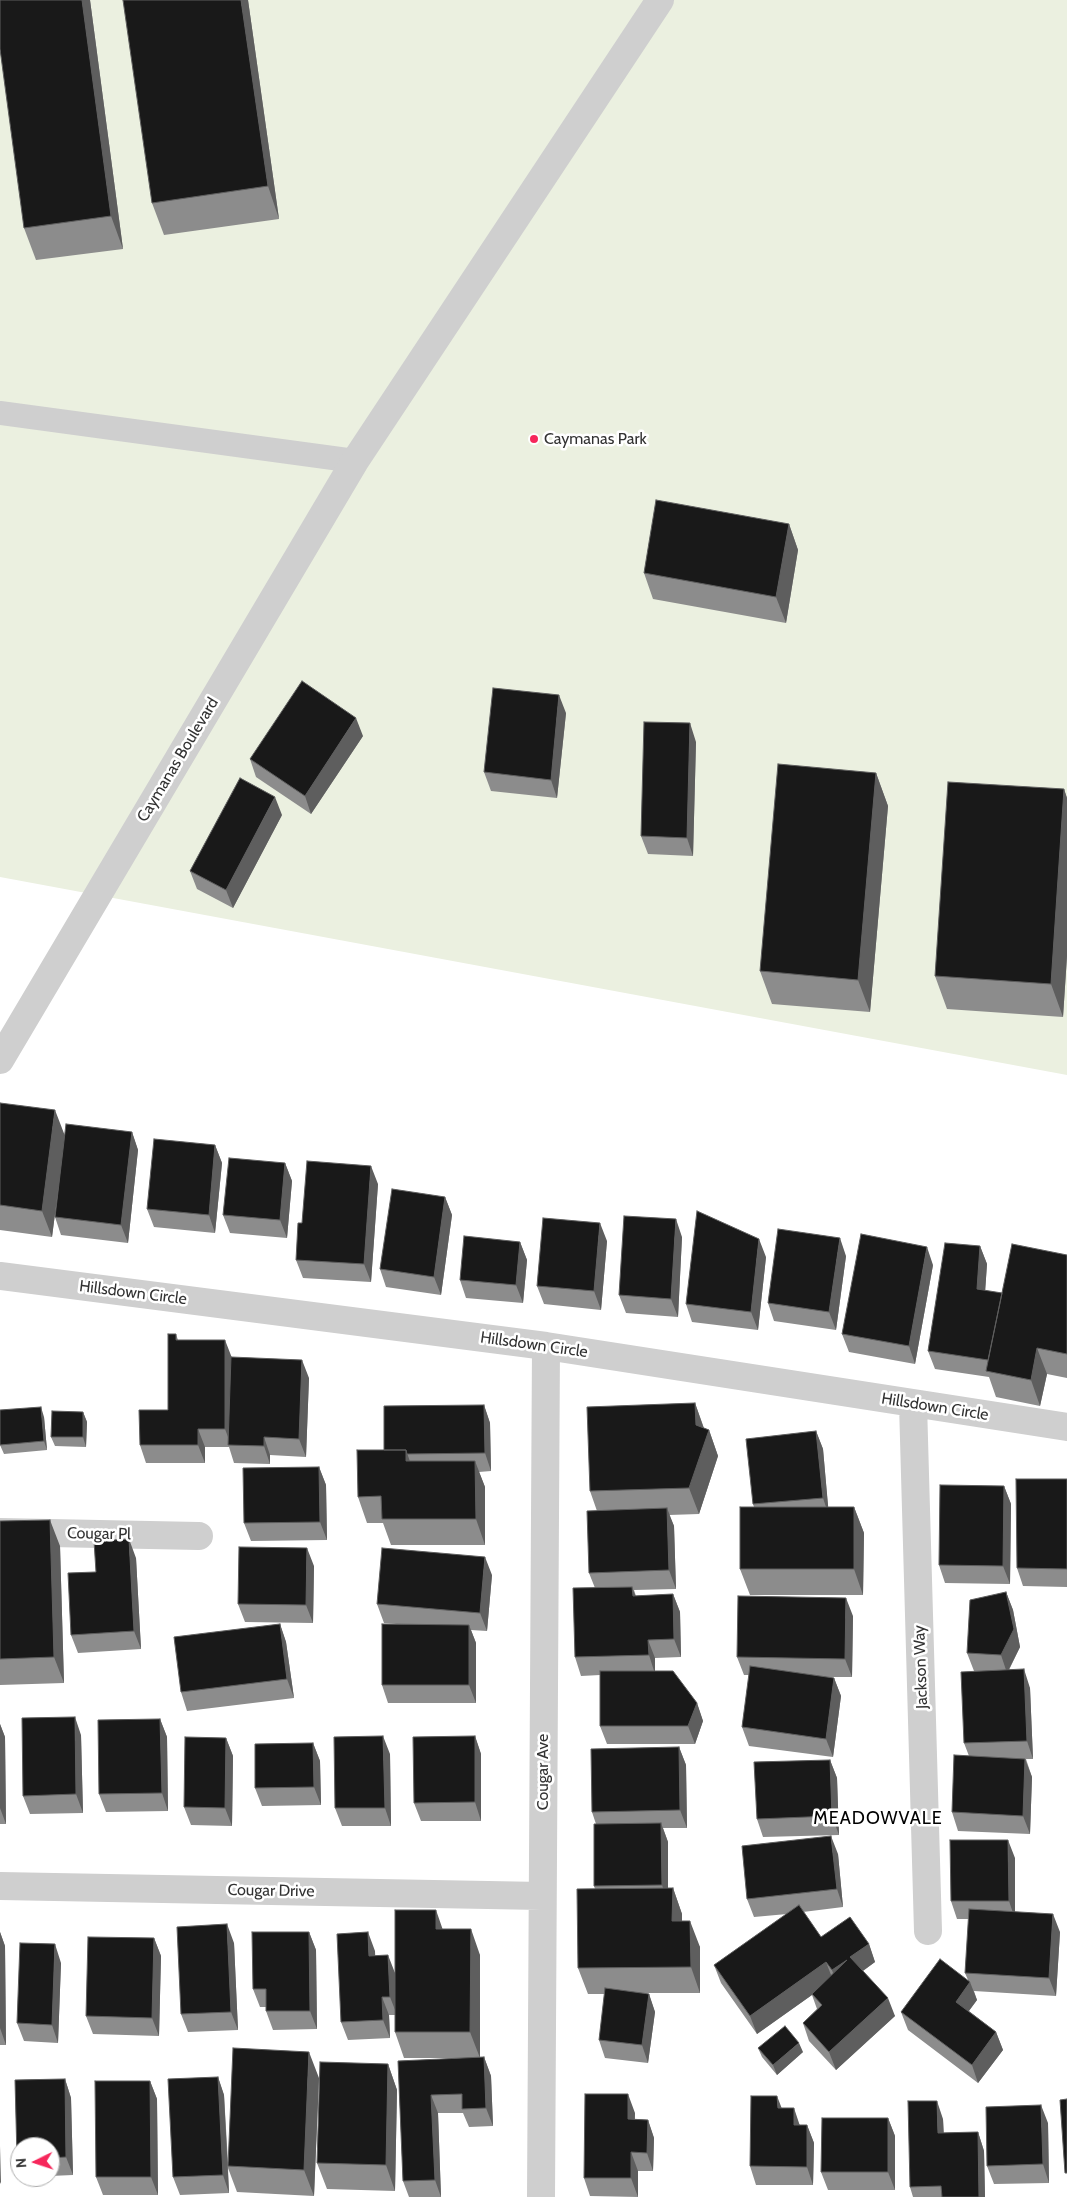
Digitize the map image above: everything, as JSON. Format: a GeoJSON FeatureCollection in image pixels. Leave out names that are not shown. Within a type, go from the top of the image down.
{"type":"FeatureCollection","features":[{"type":"Feature","properties":{"kind":"street","name":"Caymanas Boulevard"},"geometry":{"type":"LineString","coordinates":[[0,1060],[355,461],[660,0]]}},
{"type":"Feature","properties":{"kind":"street","name":"Hillsdown Circle"},"geometry":{"type":"LineString","coordinates":[[0,1276],[546,1346],[1067,1427]]}},
{"type":"Feature","properties":{"kind":"street","name":"Cougar Ave"},"geometry":{"type":"LineString","coordinates":[[541,2197],[546,1346]]}},
{"type":"Feature","properties":{"kind":"street","name":"Jackson Way"},"geometry":{"type":"LineString","coordinates":[[913,1404],[928,1931]]}},
{"type":"Feature","properties":{"kind":"street","name":"Cougar Pl"},"geometry":{"type":"LineString","coordinates":[[0,1532],[199,1536]]}},
{"type":"Feature","properties":{"kind":"street","name":"Cougar Drive"},"geometry":{"type":"LineString","coordinates":[[0,1886],[542,1896]]}},
{"type":"Feature","properties":{"kind":"lane"},"geometry":{"type":"LineString","coordinates":[[0,413],[355,461]]}},
{"type":"Feature","properties":{"kind":"green space","name":"Caymanas Park"},"geometry":{"type":"Polygon","coordinates":[[[0,0],[1067,0],[1067,1075],[0,877],[0,0]]]}},
{"type":"Feature","properties":{"kind":"building"},"geometry":{"type":"Polygon","coordinates":[[[0,0],[82,0],[111,216],[24,228],[0,49],[0,0]]]}},
{"type":"Feature","properties":{"kind":"building"},"geometry":{"type":"Polygon","coordinates":[[[123,0],[241,0],[268,186],[152,203],[123,0]]]}},
{"type":"Feature","properties":{"kind":"building"},"geometry":{"type":"Polygon","coordinates":[[[656,500],[789,524],[776,597],[644,573],[656,500]]]}},
{"type":"Feature","properties":{"kind":"building"},"geometry":{"type":"Polygon","coordinates":[[[302,681],[356,718],[305,796],[250,759],[302,681]]]}},
{"type":"Feature","properties":{"kind":"building"},"geometry":{"type":"Polygon","coordinates":[[[493,688],[559,695],[551,780],[484,772],[493,688]]]}},
{"type":"Feature","properties":{"kind":"building"},"geometry":{"type":"Polygon","coordinates":[[[644,722],[690,723],[687,838],[641,836],[644,722]]]}},
{"type":"Feature","properties":{"kind":"building"},"geometry":{"type":"Polygon","coordinates":[[[778,764],[876,773],[858,980],[760,971],[778,764]]]}},
{"type":"Feature","properties":{"kind":"building"},"geometry":{"type":"Polygon","coordinates":[[[240,778],[275,797],[226,890],[190,871],[240,778]]]}},
{"type":"Feature","properties":{"kind":"building"},"geometry":{"type":"Polygon","coordinates":[[[948,782],[1064,789],[1051,984],[935,976],[948,782]]]}},
{"type":"Feature","properties":{"kind":"building"},"geometry":{"type":"Polygon","coordinates":[[[0,1103],[55,1110],[42,1211],[0,1205],[0,1103]]]}},
{"type":"Feature","properties":{"kind":"building"},"geometry":{"type":"Polygon","coordinates":[[[66,1124],[132,1132],[121,1225],[55,1217],[66,1124]]]}},
{"type":"Feature","properties":{"kind":"building"},"geometry":{"type":"Polygon","coordinates":[[[154,1139],[215,1145],[209,1215],[147,1209],[154,1139]]]}},
{"type":"Feature","properties":{"kind":"building"},"geometry":{"type":"Polygon","coordinates":[[[229,1158],[285,1163],[280,1220],[223,1215],[229,1158]]]}},
{"type":"Feature","properties":{"kind":"building"},"geometry":{"type":"Polygon","coordinates":[[[307,1161],[371,1166],[364,1264],[296,1260],[298,1223],[302,1223],[307,1161]]]}},
{"type":"Feature","properties":{"kind":"building"},"geometry":{"type":"Polygon","coordinates":[[[392,1189],[445,1197],[434,1277],[380,1269],[392,1189]]]}},
{"type":"Feature","properties":{"kind":"building"},"geometry":{"type":"Polygon","coordinates":[[[697,1211],[759,1239],[751,1312],[686,1304],[697,1211]]]}},
{"type":"Feature","properties":{"kind":"building"},"geometry":{"type":"Polygon","coordinates":[[[624,1216],[676,1219],[671,1299],[619,1295],[624,1216]]]}},
{"type":"Feature","properties":{"kind":"building"},"geometry":{"type":"Polygon","coordinates":[[[543,1218],[600,1223],[594,1291],[537,1286],[543,1218]]]}},
{"type":"Feature","properties":{"kind":"building"},"geometry":{"type":"Polygon","coordinates":[[[778,1229],[840,1238],[829,1312],[768,1303],[778,1229]]]}},
{"type":"Feature","properties":{"kind":"building"},"geometry":{"type":"Polygon","coordinates":[[[861,1234],[927,1247],[909,1346],[842,1334],[861,1234]]]}},
{"type":"Feature","properties":{"kind":"building"},"geometry":{"type":"Polygon","coordinates":[[[464,1236],[520,1242],[516,1285],[460,1280],[464,1236]]]}},
{"type":"Feature","properties":{"kind":"building"},"geometry":{"type":"Polygon","coordinates":[[[945,1243],[980,1246],[977,1289],[1002,1293],[988,1360],[928,1351],[945,1243]]]}},
{"type":"Feature","properties":{"kind":"building"},"geometry":{"type":"Polygon","coordinates":[[[1012,1244],[1067,1255],[1067,1354],[1037,1348],[1031,1380],[986,1371],[1012,1244]]]}},
{"type":"Feature","properties":{"kind":"building"},"geometry":{"type":"Polygon","coordinates":[[[168,1334],[176,1334],[176,1340],[225,1340],[225,1429],[198,1429],[198,1445],[140,1445],[139,1410],[168,1410],[168,1334]]]}},
{"type":"Feature","properties":{"kind":"building"},"geometry":{"type":"Polygon","coordinates":[[[231,1357],[302,1360],[299,1439],[264,1437],[264,1446],[228,1445],[231,1357]]]}},
{"type":"Feature","properties":{"kind":"building"},"geometry":{"type":"Polygon","coordinates":[[[695,1403],[696,1425],[709,1430],[689,1488],[590,1491],[587,1407],[695,1403]]]}},
{"type":"Feature","properties":{"kind":"building"},"geometry":{"type":"Polygon","coordinates":[[[484,1405],[485,1453],[407,1454],[406,1450],[384,1450],[384,1406],[484,1405]]]}},
{"type":"Feature","properties":{"kind":"building"},"geometry":{"type":"Polygon","coordinates":[[[41,1407],[44,1441],[0,1445],[0,1410],[41,1407]]]}},
{"type":"Feature","properties":{"kind":"building"},"geometry":{"type":"Polygon","coordinates":[[[52,1411],[83,1412],[83,1437],[51,1437],[52,1411]]]}},
{"type":"Feature","properties":{"kind":"building"},"geometry":{"type":"Polygon","coordinates":[[[816,1431],[823,1498],[753,1504],[746,1439],[816,1431]]]}},
{"type":"Feature","properties":{"kind":"building"},"geometry":{"type":"Polygon","coordinates":[[[357,1450],[406,1450],[406,1461],[475,1461],[476,1519],[382,1519],[381,1496],[358,1497],[357,1450]]]}},
{"type":"Feature","properties":{"kind":"building"},"geometry":{"type":"Polygon","coordinates":[[[319,1467],[320,1522],[244,1523],[243,1468],[319,1467]]]}},
{"type":"Feature","properties":{"kind":"building"},"geometry":{"type":"Polygon","coordinates":[[[1016,1479],[1067,1479],[1067,1569],[1017,1568],[1016,1479]]]}},
{"type":"Feature","properties":{"kind":"building"},"geometry":{"type":"Polygon","coordinates":[[[940,1485],[1004,1486],[1003,1566],[939,1565],[940,1485]]]}},
{"type":"Feature","properties":{"kind":"building"},"geometry":{"type":"Polygon","coordinates":[[[740,1507],[854,1507],[854,1569],[740,1569],[740,1507]]]}},
{"type":"Feature","properties":{"kind":"building"},"geometry":{"type":"Polygon","coordinates":[[[667,1508],[669,1570],[589,1573],[587,1511],[667,1508]]]}},
{"type":"Feature","properties":{"kind":"building"},"geometry":{"type":"Polygon","coordinates":[[[50,1520],[54,1657],[0,1659],[0,1521],[50,1520]]]}},
{"type":"Feature","properties":{"kind":"building"},"geometry":{"type":"Polygon","coordinates":[[[129,1539],[134,1631],[71,1635],[68,1573],[96,1572],[94,1541],[129,1539]]]}},
{"type":"Feature","properties":{"kind":"building"},"geometry":{"type":"Polygon","coordinates":[[[239,1547],[307,1548],[306,1605],[238,1604],[239,1547]]]}},
{"type":"Feature","properties":{"kind":"building"},"geometry":{"type":"Polygon","coordinates":[[[382,1548],[485,1557],[480,1613],[377,1604],[382,1548]]]}},
{"type":"Feature","properties":{"kind":"building"},"geometry":{"type":"Polygon","coordinates":[[[632,1587],[633,1596],[673,1594],[674,1639],[648,1640],[649,1655],[575,1657],[573,1588],[632,1587]]]}},
{"type":"Feature","properties":{"kind":"building"},"geometry":{"type":"Polygon","coordinates":[[[1006,1592],[1014,1629],[1001,1655],[967,1653],[970,1600],[1006,1592]]]}},
{"type":"Feature","properties":{"kind":"building"},"geometry":{"type":"Polygon","coordinates":[[[738,1596],[846,1598],[845,1659],[737,1657],[738,1596]]]}},
{"type":"Feature","properties":{"kind":"building"},"geometry":{"type":"Polygon","coordinates":[[[280,1624],[287,1679],[181,1692],[174,1637],[280,1624]]]}},
{"type":"Feature","properties":{"kind":"building"},"geometry":{"type":"Polygon","coordinates":[[[382,1624],[469,1625],[469,1685],[382,1685],[382,1624]]]}},
{"type":"Feature","properties":{"kind":"building"},"geometry":{"type":"Polygon","coordinates":[[[750,1666],[834,1678],[826,1739],[742,1727],[750,1666]]]}},
{"type":"Feature","properties":{"kind":"building"},"geometry":{"type":"Polygon","coordinates":[[[1024,1669],[1027,1741],[964,1743],[961,1672],[1024,1669]]]}},
{"type":"Feature","properties":{"kind":"building"},"geometry":{"type":"Polygon","coordinates":[[[600,1671],[673,1671],[697,1703],[688,1726],[600,1726],[600,1671]]]}},
{"type":"Feature","properties":{"kind":"building"},"geometry":{"type":"Polygon","coordinates":[[[75,1717],[76,1794],[23,1796],[22,1718],[75,1717]]]}},
{"type":"Feature","properties":{"kind":"building"},"geometry":{"type":"Polygon","coordinates":[[[160,1719],[162,1793],[99,1794],[98,1720],[160,1719]]]}},
{"type":"Feature","properties":{"kind":"building"},"geometry":{"type":"Polygon","coordinates":[[[383,1736],[385,1808],[335,1808],[334,1737],[383,1736]]]}},
{"type":"Feature","properties":{"kind":"building"},"geometry":{"type":"Polygon","coordinates":[[[475,1736],[475,1802],[414,1803],[413,1737],[475,1736]]]}},
{"type":"Feature","properties":{"kind":"building"},"geometry":{"type":"Polygon","coordinates":[[[185,1737],[226,1738],[225,1808],[184,1807],[185,1737]]]}},
{"type":"Feature","properties":{"kind":"building"},"geometry":{"type":"Polygon","coordinates":[[[313,1743],[314,1787],[255,1788],[255,1744],[313,1743]]]}},
{"type":"Feature","properties":{"kind":"building"},"geometry":{"type":"Polygon","coordinates":[[[679,1747],[680,1810],[592,1812],[591,1749],[679,1747]]]}},
{"type":"Feature","properties":{"kind":"building"},"geometry":{"type":"Polygon","coordinates":[[[954,1755],[1025,1759],[1023,1816],[952,1812],[954,1755]]]}},
{"type":"Feature","properties":{"kind":"building"},"geometry":{"type":"Polygon","coordinates":[[[830,1760],[832,1816],[757,1819],[754,1762],[830,1760]]]}},
{"type":"Feature","properties":{"kind":"building"},"geometry":{"type":"Polygon","coordinates":[[[661,1823],[662,1885],[594,1886],[594,1824],[661,1823]]]}},
{"type":"Feature","properties":{"kind":"building"},"geometry":{"type":"Polygon","coordinates":[[[831,1836],[837,1889],[747,1899],[742,1846],[831,1836]]]}},
{"type":"Feature","properties":{"kind":"building"},"geometry":{"type":"Polygon","coordinates":[[[950,1840],[1008,1840],[1009,1901],[951,1901],[950,1840]]]}},
{"type":"Feature","properties":{"kind":"building"},"geometry":{"type":"Polygon","coordinates":[[[673,1888],[672,1921],[690,1921],[691,1967],[578,1968],[577,1889],[673,1888]]]}},
{"type":"Feature","properties":{"kind":"building"},"geometry":{"type":"Polygon","coordinates":[[[799,1905],[821,1937],[850,1917],[869,1944],[850,1957],[888,1998],[829,2052],[803,2023],[822,2005],[812,1994],[847,1960],[832,1970],[826,1962],[750,2016],[714,1965],[799,1905]]]}},
{"type":"Feature","properties":{"kind":"building"},"geometry":{"type":"Polygon","coordinates":[[[969,1909],[1053,1914],[1049,1978],[965,1973],[969,1909]]]}},
{"type":"Feature","properties":{"kind":"building"},"geometry":{"type":"Polygon","coordinates":[[[395,1910],[436,1910],[436,1929],[471,1929],[470,2032],[395,2032],[395,1910]]]}},
{"type":"Feature","properties":{"kind":"building"},"geometry":{"type":"Polygon","coordinates":[[[227,1924],[231,2012],[181,2014],[177,1927],[227,1924]]]}},
{"type":"Feature","properties":{"kind":"building"},"geometry":{"type":"Polygon","coordinates":[[[252,1932],[309,1932],[310,2011],[266,2011],[266,1989],[253,1989],[252,1932]]]}},
{"type":"Feature","properties":{"kind":"building"},"geometry":{"type":"Polygon","coordinates":[[[368,1932],[369,1956],[388,1955],[390,1997],[382,1997],[383,2020],[341,2022],[337,1934],[368,1932]]]}},
{"type":"Feature","properties":{"kind":"building"},"geometry":{"type":"Polygon","coordinates":[[[88,1937],[154,1938],[152,2018],[86,2016],[88,1937]]]}},
{"type":"Feature","properties":{"kind":"building"},"geometry":{"type":"Polygon","coordinates":[[[20,1943],[55,1944],[52,2025],[17,2023],[20,1943]]]}},
{"type":"Feature","properties":{"kind":"building"},"geometry":{"type":"Polygon","coordinates":[[[940,1959],[970,1982],[956,2002],[996,2032],[972,2065],[901,2012],[940,1959]]]}},
{"type":"Feature","properties":{"kind":"building"},"geometry":{"type":"Polygon","coordinates":[[[605,1988],[649,1994],[642,2045],[599,2040],[605,1988]]]}},
{"type":"Feature","properties":{"kind":"building"},"geometry":{"type":"Polygon","coordinates":[[[785,2026],[799,2043],[773,2065],[758,2048],[785,2026]]]}},
{"type":"Feature","properties":{"kind":"building"},"geometry":{"type":"Polygon","coordinates":[[[233,2048],[309,2052],[304,2170],[228,2166],[233,2048]]]}},
{"type":"Feature","properties":{"kind":"building"},"geometry":{"type":"Polygon","coordinates":[[[484,2057],[486,2108],[462,2109],[462,2094],[431,2095],[435,2180],[403,2181],[398,2061],[484,2057]]]}},
{"type":"Feature","properties":{"kind":"building"},"geometry":{"type":"Polygon","coordinates":[[[320,2062],[388,2064],[386,2165],[317,2163],[320,2062]]]}},
{"type":"Feature","properties":{"kind":"building"},"geometry":{"type":"Polygon","coordinates":[[[218,2077],[223,2175],[173,2177],[168,2079],[218,2077]]]}},
{"type":"Feature","properties":{"kind":"building"},"geometry":{"type":"Polygon","coordinates":[[[65,2079],[66,2157],[60,2157],[60,2137],[16,2137],[15,2080],[65,2079]]]}},
{"type":"Feature","properties":{"kind":"building"},"geometry":{"type":"Polygon","coordinates":[[[95,2081],[150,2081],[151,2177],[96,2177],[95,2081]]]}},
{"type":"Feature","properties":{"kind":"building"},"geometry":{"type":"Polygon","coordinates":[[[585,2094],[628,2094],[628,2119],[648,2120],[647,2153],[631,2152],[631,2178],[584,2178],[585,2094]]]}},
{"type":"Feature","properties":{"kind":"building"},"geometry":{"type":"Polygon","coordinates":[[[751,2096],[777,2096],[778,2108],[794,2108],[794,2125],[807,2125],[807,2167],[750,2166],[751,2096]]]}},
{"type":"Feature","properties":{"kind":"building"},"geometry":{"type":"Polygon","coordinates":[[[1067,2099],[1067,2173],[1065,2173],[1060,2100],[1067,2099]]]}},
{"type":"Feature","properties":{"kind":"building"},"geometry":{"type":"Polygon","coordinates":[[[908,2101],[937,2101],[938,2133],[978,2132],[979,2197],[942,2197],[941,2186],[910,2187],[908,2101]]]}},
{"type":"Feature","properties":{"kind":"building"},"geometry":{"type":"Polygon","coordinates":[[[1041,2105],[1043,2164],[987,2166],[986,2107],[1041,2105]]]}},
{"type":"Feature","properties":{"kind":"building"},"geometry":{"type":"Polygon","coordinates":[[[822,2118],[888,2118],[888,2172],[821,2172],[822,2118]]]}},
{"type":"Feature","properties":{"kind":"place","name":"Caymanas Park"},"geometry":{"type":"Point","coordinates":[534,439]}},
{"type":"Feature","properties":{"kind":"district","name":"MEADOWVALE"},"geometry":{"type":"Point","coordinates":[878,1819]}}]}
